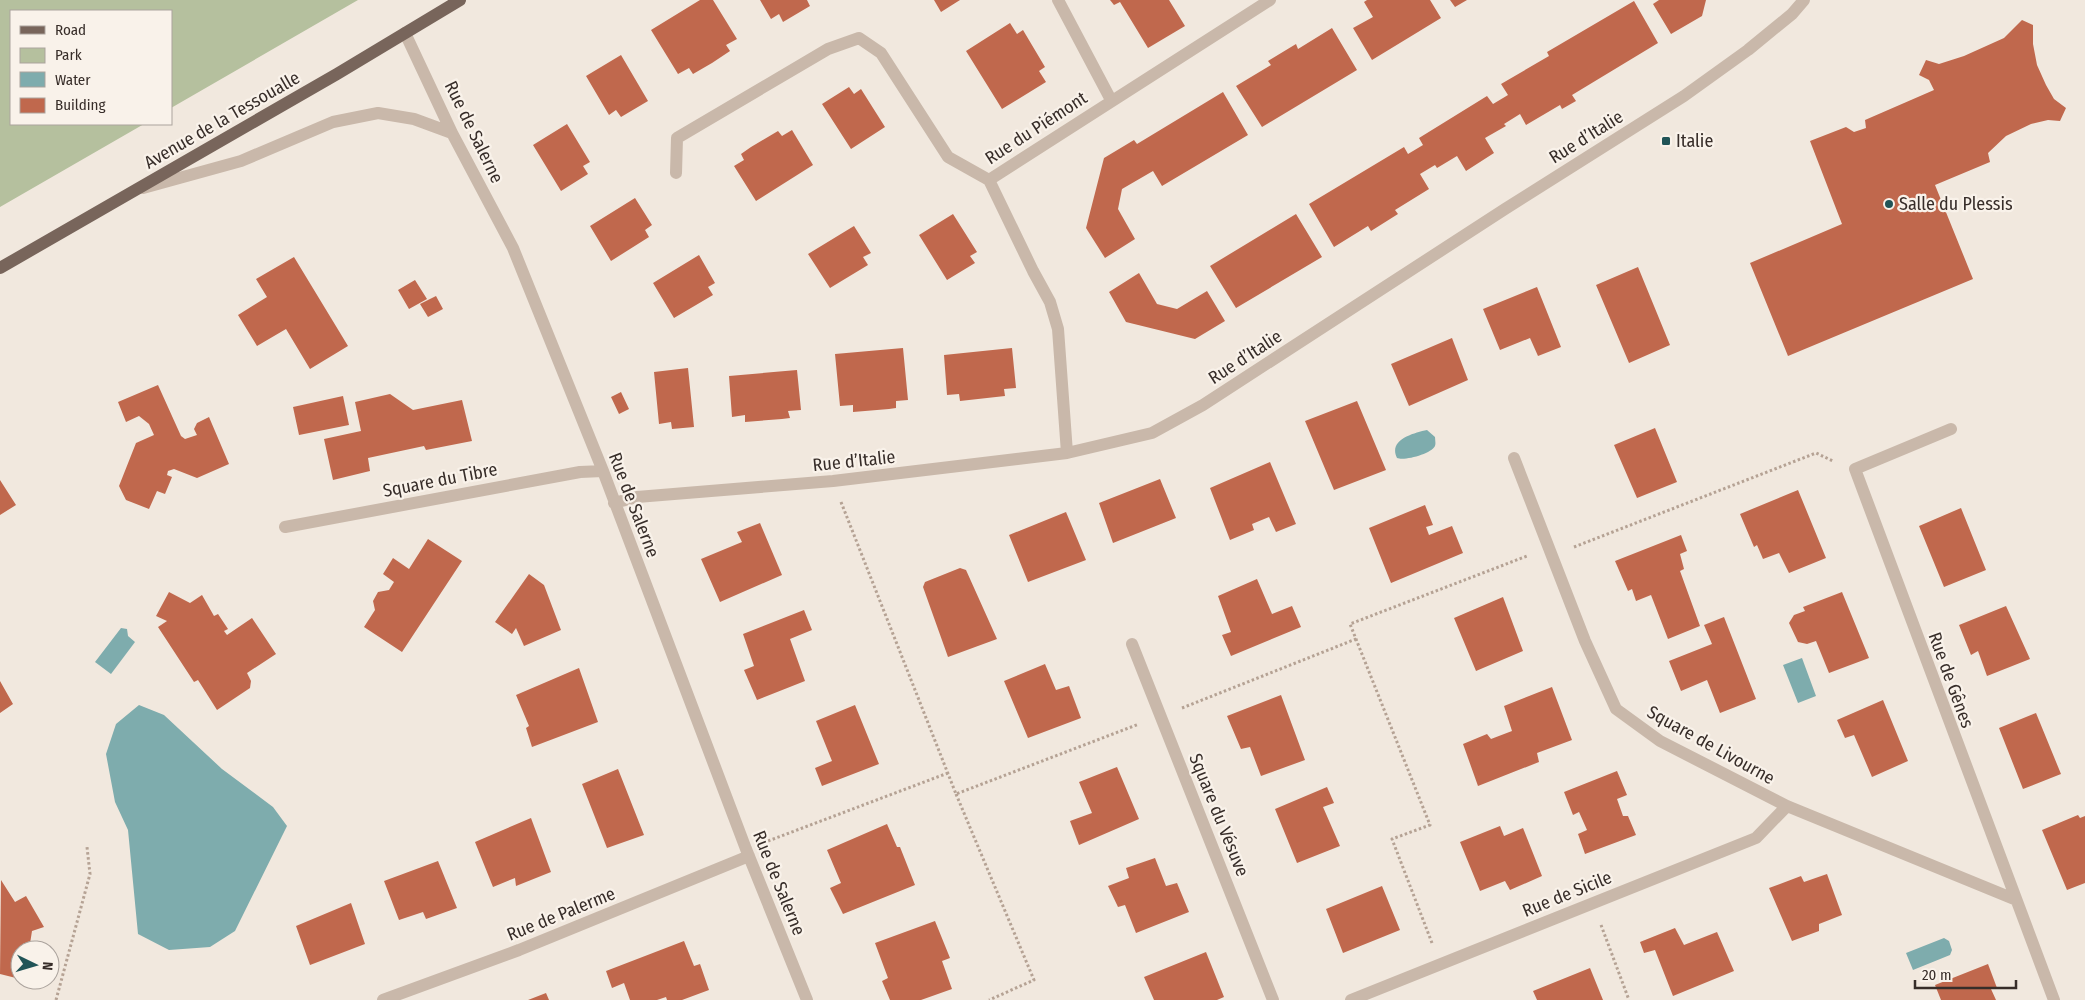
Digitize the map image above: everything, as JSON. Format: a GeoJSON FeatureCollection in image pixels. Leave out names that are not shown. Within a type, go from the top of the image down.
{"type":"FeatureCollection","features":[{"type":"Feature","properties":{"kind":"main road","name":"Avenue de la Tessoualle"},"geometry":{"type":"LineString","coordinates":[[0,268],[138,190],[460,0]]}},
{"type":"Feature","properties":{"kind":"street"},"geometry":{"type":"LineString","coordinates":[[1058,0],[1111,100]]}},
{"type":"Feature","properties":{"kind":"street","name":"Rue du Piémont"},"geometry":{"type":"LineString","coordinates":[[1067,453],[1058,329],[1050,302],[1033,272],[989,180],[1111,100],[1270,0]]}},
{"type":"Feature","properties":{"kind":"street","name":"Rue d’Italie"},"geometry":{"type":"LineString","coordinates":[[614,503],[637,497],[833,481],[1067,453],[1152,433],[1203,406],[1504,209],[1684,96],[1748,50],[1792,14],[1804,0]]}},
{"type":"Feature","properties":{"kind":"street","name":"Rue de Salerne"},"geometry":{"type":"LineString","coordinates":[[406,33],[452,133],[513,248],[603,472],[748,852],[807,1000]]}},
{"type":"Feature","properties":{"kind":"street"},"geometry":{"type":"LineString","coordinates":[[676,173],[677,138],[828,49],[859,38],[880,53],[948,157],[989,180]]}},
{"type":"Feature","properties":{"kind":"street"},"geometry":{"type":"LineString","coordinates":[[138,190],[241,161],[333,122],[378,113],[414,119],[452,133]]}},
{"type":"Feature","properties":{"kind":"street"},"geometry":{"type":"LineString","coordinates":[[1855,469],[1952,429]]}},
{"type":"Feature","properties":{"kind":"street","name":"Square de Livourne"},"geometry":{"type":"LineString","coordinates":[[1514,458],[1585,641],[1616,709],[1660,741],[1787,806],[2014,899]]}},
{"type":"Feature","properties":{"kind":"street","name":"Rue de Gênes"},"geometry":{"type":"LineString","coordinates":[[1855,469],[2014,899],[2054,1000]]}},
{"type":"Feature","properties":{"kind":"street","name":"Square du Tibre"},"geometry":{"type":"LineString","coordinates":[[285,527],[580,472],[603,472]]}},
{"type":"Feature","properties":{"kind":"street","name":"Square du Vésuve"},"geometry":{"type":"LineString","coordinates":[[1132,644],[1273,1000]]}},
{"type":"Feature","properties":{"kind":"street","name":"Rue de Sicile"},"geometry":{"type":"LineString","coordinates":[[1351,1000],[1756,838],[1787,806]]}},
{"type":"Feature","properties":{"kind":"street","name":"Rue de Palerme"},"geometry":{"type":"LineString","coordinates":[[384,1000],[519,950],[748,852]]}},
{"type":"Feature","properties":{"kind":"path"},"geometry":{"type":"LineString","coordinates":[[1440,963],[1392,839],[1430,825],[1350,624],[1548,548],[1577,547],[1816,453],[1855,469]]}},
{"type":"Feature","properties":{"kind":"path"},"geometry":{"type":"LineString","coordinates":[[833,481],[956,794],[1034,980],[989,1000]]}},
{"type":"Feature","properties":{"kind":"path"},"geometry":{"type":"LineString","coordinates":[[956,794],[1356,639]]}},
{"type":"Feature","properties":{"kind":"path"},"geometry":{"type":"LineString","coordinates":[[748,852],[948,773]]}},
{"type":"Feature","properties":{"kind":"path"},"geometry":{"type":"LineString","coordinates":[[56,1000],[90,874],[87,847]]}},
{"type":"Feature","properties":{"kind":"path"},"geometry":{"type":"LineString","coordinates":[[1593,903],[1629,1000]]}},
{"type":"Feature","properties":{"kind":"green space"},"geometry":{"type":"Polygon","coordinates":[[[0,0],[358,0],[172,107],[172,10],[10,10],[10,125],[142,125],[0,207],[0,0]]]}},
{"type":"Feature","properties":{"kind":"water"},"geometry":{"type":"Polygon","coordinates":[[[1427,430],[1435,437],[1433,449],[1406,459],[1397,458],[1396,446],[1403,438],[1427,430]]]}},
{"type":"Feature","properties":{"kind":"water"},"geometry":{"type":"Polygon","coordinates":[[[121,628],[127,629],[128,636],[135,642],[111,674],[95,662],[121,628]]]}},
{"type":"Feature","properties":{"kind":"water"},"geometry":{"type":"Polygon","coordinates":[[[1802,658],[1816,696],[1798,703],[1783,665],[1802,658]]]}},
{"type":"Feature","properties":{"kind":"water"},"geometry":{"type":"Polygon","coordinates":[[[139,705],[164,715],[222,769],[273,807],[287,826],[235,931],[210,947],[169,950],[138,934],[128,830],[115,802],[106,754],[116,724],[139,705]]]}},
{"type":"Feature","properties":{"kind":"water"},"geometry":{"type":"Polygon","coordinates":[[[1944,938],[1949,941],[1952,950],[1950,955],[1913,970],[1906,953],[1944,938]]]}},
{"type":"Feature","properties":{"kind":"building"},"geometry":{"type":"Polygon","coordinates":[[[700,0],[713,0],[737,39],[726,45],[730,51],[712,63],[693,74],[689,68],[678,74],[651,30],[700,0]]]}},
{"type":"Feature","properties":{"kind":"building"},"geometry":{"type":"Polygon","coordinates":[[[760,0],[807,0],[810,6],[783,22],[779,14],[771,19],[760,0]]]}},
{"type":"Feature","properties":{"kind":"building"},"geometry":{"type":"Polygon","coordinates":[[[934,0],[960,0],[941,12],[934,0]]]}},
{"type":"Feature","properties":{"kind":"building"},"geometry":{"type":"Polygon","coordinates":[[[1110,0],[1169,0],[1185,26],[1148,48],[1120,2],[1114,5],[1110,0]]]}},
{"type":"Feature","properties":{"kind":"building"},"geometry":{"type":"Polygon","coordinates":[[[1367,0],[1430,0],[1441,18],[1372,60],[1353,28],[1373,17],[1364,2],[1367,0]]]}},
{"type":"Feature","properties":{"kind":"building"},"geometry":{"type":"Polygon","coordinates":[[[1450,0],[1467,0],[1455,7],[1450,0]]]}},
{"type":"Feature","properties":{"kind":"building"},"geometry":{"type":"Polygon","coordinates":[[[1659,0],[1706,0],[1702,16],[1671,34],[1653,4],[1659,0]]]}},
{"type":"Feature","properties":{"kind":"building"},"geometry":{"type":"Polygon","coordinates":[[[1634,1],[1658,43],[1572,95],[1576,101],[1562,109],[1560,105],[1526,125],[1520,114],[1504,124],[1506,126],[1485,138],[1494,153],[1466,171],[1457,156],[1437,168],[1435,165],[1420,174],[1429,189],[1395,210],[1398,214],[1371,231],[1368,226],[1334,247],[1309,204],[1404,147],[1408,154],[1423,145],[1419,138],[1487,96],[1493,104],[1508,95],[1501,84],[1549,56],[1547,52],[1634,1]]]}},
{"type":"Feature","properties":{"kind":"building","name":"Salle du Plessis"},"geometry":{"type":"Polygon","coordinates":[[[2022,20],[2033,25],[2033,44],[2037,65],[2046,85],[2054,99],[2066,108],[2060,121],[2048,120],[2031,124],[2006,136],[1988,153],[1990,162],[1935,185],[1973,279],[1788,356],[1750,263],[1842,224],[1810,141],[1846,127],[1854,132],[1866,128],[1865,120],[1934,90],[1929,80],[1919,75],[1926,60],[1939,64],[1964,56],[2004,38],[2022,20]]]}},
{"type":"Feature","properties":{"kind":"building"},"geometry":{"type":"Polygon","coordinates":[[[1010,23],[1017,34],[1023,30],[1045,67],[1039,71],[1046,82],[1002,109],[966,51],[1010,23]]]}},
{"type":"Feature","properties":{"kind":"building"},"geometry":{"type":"Polygon","coordinates":[[[1332,28],[1357,70],[1262,127],[1236,86],[1271,65],[1268,61],[1296,44],[1298,49],[1332,28]]]}},
{"type":"Feature","properties":{"kind":"building"},"geometry":{"type":"Polygon","coordinates":[[[621,55],[648,101],[621,117],[616,110],[609,115],[586,76],[621,55]]]}},
{"type":"Feature","properties":{"kind":"building"},"geometry":{"type":"Polygon","coordinates":[[[849,87],[854,94],[861,89],[885,127],[851,149],[822,104],[849,87]]]}},
{"type":"Feature","properties":{"kind":"building"},"geometry":{"type":"Polygon","coordinates":[[[1223,92],[1248,135],[1162,186],[1153,171],[1122,189],[1118,209],[1135,239],[1105,258],[1086,228],[1104,158],[1134,140],[1137,144],[1223,92]]]}},
{"type":"Feature","properties":{"kind":"building"},"geometry":{"type":"Polygon","coordinates":[[[567,124],[590,162],[583,166],[588,174],[561,191],[533,145],[567,124]]]}},
{"type":"Feature","properties":{"kind":"building"},"geometry":{"type":"Polygon","coordinates":[[[792,130],[813,165],[756,201],[734,166],[744,160],[741,154],[751,147],[778,131],[782,136],[792,130]]]}},
{"type":"Feature","properties":{"kind":"building"},"geometry":{"type":"Polygon","coordinates":[[[635,198],[652,225],[645,230],[649,237],[611,261],[590,226],[635,198]]]}},
{"type":"Feature","properties":{"kind":"building"},"geometry":{"type":"Polygon","coordinates":[[[953,214],[977,252],[970,256],[975,263],[947,280],[919,235],[953,214]]]}},
{"type":"Feature","properties":{"kind":"building"},"geometry":{"type":"Polygon","coordinates":[[[1296,214],[1322,257],[1236,308],[1210,266],[1296,214]]]}},
{"type":"Feature","properties":{"kind":"building"},"geometry":{"type":"Polygon","coordinates":[[[854,226],[871,253],[863,257],[868,265],[830,288],[808,254],[854,226]]]}},
{"type":"Feature","properties":{"kind":"building"},"geometry":{"type":"Polygon","coordinates":[[[699,255],[715,283],[708,287],[713,295],[674,318],[653,283],[699,255]]]}},
{"type":"Feature","properties":{"kind":"building"},"geometry":{"type":"Polygon","coordinates":[[[294,257],[348,346],[310,369],[286,329],[257,346],[238,315],[267,297],[256,279],[294,257]]]}},
{"type":"Feature","properties":{"kind":"building"},"geometry":{"type":"Polygon","coordinates":[[[1638,267],[1670,345],[1629,363],[1596,285],[1638,267]]]}},
{"type":"Feature","properties":{"kind":"building"},"geometry":{"type":"Polygon","coordinates":[[[1139,273],[1157,304],[1177,309],[1207,291],[1225,321],[1195,339],[1126,322],[1109,292],[1139,273]]]}},
{"type":"Feature","properties":{"kind":"building"},"geometry":{"type":"Polygon","coordinates":[[[415,280],[427,299],[409,309],[398,290],[415,280]]]}},
{"type":"Feature","properties":{"kind":"building"},"geometry":{"type":"Polygon","coordinates":[[[1537,287],[1561,347],[1538,356],[1530,338],[1500,350],[1483,309],[1537,287]]]}},
{"type":"Feature","properties":{"kind":"building"},"geometry":{"type":"Polygon","coordinates":[[[436,296],[443,309],[428,317],[420,304],[436,296]]]}},
{"type":"Feature","properties":{"kind":"building"},"geometry":{"type":"Polygon","coordinates":[[[1452,338],[1468,380],[1409,406],[1391,364],[1452,338]]]}},
{"type":"Feature","properties":{"kind":"building"},"geometry":{"type":"Polygon","coordinates":[[[903,348],[908,400],[896,401],[896,408],[889,409],[853,412],[853,405],[840,406],[835,354],[903,348]]]}},
{"type":"Feature","properties":{"kind":"building"},"geometry":{"type":"Polygon","coordinates":[[[1012,348],[1016,388],[1004,389],[1005,396],[960,401],[959,394],[947,395],[944,355],[1012,348]]]}},
{"type":"Feature","properties":{"kind":"building"},"geometry":{"type":"Polygon","coordinates":[[[688,368],[694,427],[672,429],[671,422],[659,424],[654,372],[688,368]]]}},
{"type":"Feature","properties":{"kind":"building"},"geometry":{"type":"Polygon","coordinates":[[[797,370],[801,410],[788,411],[790,418],[745,422],[745,415],[732,417],[729,376],[797,370]]]}},
{"type":"Feature","properties":{"kind":"building"},"geometry":{"type":"Polygon","coordinates":[[[158,385],[181,436],[185,439],[197,435],[194,429],[197,423],[209,417],[229,464],[197,478],[174,469],[168,471],[167,475],[172,477],[165,494],[157,491],[149,509],[126,500],[119,486],[136,443],[154,435],[149,424],[139,416],[126,422],[118,402],[158,385]]]}},
{"type":"Feature","properties":{"kind":"building"},"geometry":{"type":"Polygon","coordinates":[[[621,392],[629,409],[619,414],[611,397],[621,392]]]}},
{"type":"Feature","properties":{"kind":"building"},"geometry":{"type":"Polygon","coordinates":[[[390,394],[413,410],[462,400],[472,441],[426,450],[424,446],[368,458],[370,471],[333,480],[324,439],[361,431],[355,402],[390,394]]]}},
{"type":"Feature","properties":{"kind":"building"},"geometry":{"type":"Polygon","coordinates":[[[343,396],[349,425],[299,435],[293,407],[343,396]]]}},
{"type":"Feature","properties":{"kind":"building"},"geometry":{"type":"Polygon","coordinates":[[[1357,401],[1386,470],[1334,490],[1305,421],[1357,401]]]}},
{"type":"Feature","properties":{"kind":"building"},"geometry":{"type":"Polygon","coordinates":[[[1655,428],[1677,482],[1637,498],[1614,445],[1655,428]]]}},
{"type":"Feature","properties":{"kind":"building"},"geometry":{"type":"Polygon","coordinates":[[[1270,462],[1296,524],[1276,532],[1269,517],[1252,524],[1254,530],[1230,540],[1210,488],[1270,462]]]}},
{"type":"Feature","properties":{"kind":"building"},"geometry":{"type":"Polygon","coordinates":[[[1160,479],[1176,518],[1113,543],[1099,503],[1160,479]]]}},
{"type":"Feature","properties":{"kind":"building"},"geometry":{"type":"Polygon","coordinates":[[[0,480],[16,505],[0,515],[0,480]]]}},
{"type":"Feature","properties":{"kind":"building"},"geometry":{"type":"Polygon","coordinates":[[[1798,490],[1826,558],[1789,573],[1779,553],[1763,559],[1757,545],[1754,547],[1740,514],[1798,490]]]}},
{"type":"Feature","properties":{"kind":"building"},"geometry":{"type":"Polygon","coordinates":[[[1425,505],[1433,525],[1426,527],[1429,535],[1452,526],[1463,553],[1391,583],[1369,528],[1425,505]]]}},
{"type":"Feature","properties":{"kind":"building"},"geometry":{"type":"Polygon","coordinates":[[[1961,508],[1986,570],[1944,587],[1919,526],[1961,508]]]}},
{"type":"Feature","properties":{"kind":"building"},"geometry":{"type":"Polygon","coordinates":[[[1066,512],[1086,560],[1028,582],[1009,535],[1066,512]]]}},
{"type":"Feature","properties":{"kind":"building"},"geometry":{"type":"Polygon","coordinates":[[[760,523],[782,575],[720,602],[701,559],[742,542],[737,532],[760,523]]]}},
{"type":"Feature","properties":{"kind":"building"},"geometry":{"type":"Polygon","coordinates":[[[1681,535],[1687,551],[1680,554],[1684,569],[1680,571],[1700,626],[1668,639],[1651,595],[1636,601],[1632,589],[1628,591],[1615,561],[1681,535]]]}},
{"type":"Feature","properties":{"kind":"building"},"geometry":{"type":"Polygon","coordinates":[[[428,539],[462,561],[402,652],[364,627],[375,610],[373,601],[378,592],[389,590],[394,582],[383,574],[393,558],[409,569],[428,539]]]}},
{"type":"Feature","properties":{"kind":"building"},"geometry":{"type":"Polygon","coordinates":[[[960,568],[966,570],[997,639],[948,657],[923,587],[925,582],[960,568]]]}},
{"type":"Feature","properties":{"kind":"building"},"geometry":{"type":"Polygon","coordinates":[[[529,574],[544,585],[561,630],[524,646],[516,628],[512,634],[495,622],[529,574]]]}},
{"type":"Feature","properties":{"kind":"building"},"geometry":{"type":"Polygon","coordinates":[[[1257,579],[1272,614],[1292,606],[1301,627],[1231,656],[1222,635],[1231,632],[1218,596],[1257,579]]]}},
{"type":"Feature","properties":{"kind":"building"},"geometry":{"type":"Polygon","coordinates":[[[169,592],[190,603],[202,595],[214,616],[218,614],[228,629],[224,631],[227,635],[252,618],[276,654],[247,673],[251,681],[250,688],[217,710],[198,680],[194,682],[158,627],[167,621],[156,616],[169,592]]]}},
{"type":"Feature","properties":{"kind":"building"},"geometry":{"type":"Polygon","coordinates":[[[1842,592],[1869,658],[1829,673],[1816,641],[1807,644],[1798,642],[1789,623],[1794,615],[1805,611],[1803,607],[1842,592]]]}},
{"type":"Feature","properties":{"kind":"building"},"geometry":{"type":"Polygon","coordinates":[[[1503,597],[1523,651],[1476,671],[1454,618],[1503,597]]]}},
{"type":"Feature","properties":{"kind":"building"},"geometry":{"type":"Polygon","coordinates":[[[2006,606],[2030,659],[1987,676],[1978,651],[1971,655],[1959,625],[2006,606]]]}},
{"type":"Feature","properties":{"kind":"building"},"geometry":{"type":"Polygon","coordinates":[[[804,610],[812,630],[790,639],[805,681],[757,700],[744,670],[754,666],[743,634],[804,610]]]}},
{"type":"Feature","properties":{"kind":"building"},"geometry":{"type":"Polygon","coordinates":[[[1724,617],[1756,699],[1720,713],[1707,680],[1681,691],[1669,661],[1712,644],[1704,625],[1724,617]]]}},
{"type":"Feature","properties":{"kind":"building"},"geometry":{"type":"Polygon","coordinates":[[[1045,664],[1056,690],[1069,686],[1081,718],[1028,738],[1004,681],[1045,664]]]}},
{"type":"Feature","properties":{"kind":"building"},"geometry":{"type":"Polygon","coordinates":[[[579,668],[598,722],[532,747],[526,728],[529,726],[516,695],[579,668]]]}},
{"type":"Feature","properties":{"kind":"building"},"geometry":{"type":"Polygon","coordinates":[[[0,681],[13,704],[0,713],[0,681]]]}},
{"type":"Feature","properties":{"kind":"building"},"geometry":{"type":"Polygon","coordinates":[[[1552,687],[1572,740],[1537,753],[1539,762],[1478,786],[1463,744],[1487,734],[1491,739],[1512,731],[1504,706],[1552,687]]]}},
{"type":"Feature","properties":{"kind":"building"},"geometry":{"type":"Polygon","coordinates":[[[1281,695],[1305,760],[1261,776],[1250,747],[1241,749],[1227,716],[1281,695]]]}},
{"type":"Feature","properties":{"kind":"building"},"geometry":{"type":"Polygon","coordinates":[[[1883,700],[1908,761],[1872,777],[1854,735],[1845,738],[1837,720],[1883,700]]]}},
{"type":"Feature","properties":{"kind":"building"},"geometry":{"type":"Polygon","coordinates":[[[855,705],[879,764],[822,786],[815,768],[832,761],[816,721],[855,705]]]}},
{"type":"Feature","properties":{"kind":"building"},"geometry":{"type":"Polygon","coordinates":[[[2036,713],[2061,774],[2023,789],[1999,728],[2036,713]]]}},
{"type":"Feature","properties":{"kind":"building"},"geometry":{"type":"Polygon","coordinates":[[[1117,767],[1139,819],[1079,845],[1070,821],[1092,813],[1079,782],[1117,767]]]}},
{"type":"Feature","properties":{"kind":"building"},"geometry":{"type":"Polygon","coordinates":[[[618,769],[644,835],[607,848],[582,784],[618,769]]]}},
{"type":"Feature","properties":{"kind":"building"},"geometry":{"type":"Polygon","coordinates":[[[1617,771],[1627,795],[1617,799],[1623,816],[1628,816],[1636,835],[1585,854],[1578,834],[1587,830],[1579,812],[1573,815],[1564,792],[1617,771]]]}},
{"type":"Feature","properties":{"kind":"building"},"geometry":{"type":"Polygon","coordinates":[[[1327,787],[1334,803],[1323,807],[1340,846],[1297,863],[1275,809],[1327,787]]]}},
{"type":"Feature","properties":{"kind":"building"},"geometry":{"type":"Polygon","coordinates":[[[2078,815],[2080,818],[2085,816],[2085,883],[2067,890],[2042,830],[2078,815]]]}},
{"type":"Feature","properties":{"kind":"building"},"geometry":{"type":"Polygon","coordinates":[[[531,818],[551,872],[516,886],[515,878],[493,887],[475,842],[531,818]]]}},
{"type":"Feature","properties":{"kind":"building"},"geometry":{"type":"Polygon","coordinates":[[[887,824],[897,847],[900,847],[915,885],[843,914],[830,888],[841,883],[827,850],[887,824]]]}},
{"type":"Feature","properties":{"kind":"building"},"geometry":{"type":"Polygon","coordinates":[[[1500,826],[1504,836],[1523,828],[1542,876],[1510,890],[1505,881],[1480,891],[1460,842],[1500,826]]]}},
{"type":"Feature","properties":{"kind":"building"},"geometry":{"type":"Polygon","coordinates":[[[1155,858],[1166,886],[1177,883],[1189,912],[1136,933],[1125,905],[1118,907],[1108,886],[1129,878],[1126,868],[1155,858]]]}},
{"type":"Feature","properties":{"kind":"building"},"geometry":{"type":"Polygon","coordinates":[[[438,861],[457,908],[426,919],[423,912],[399,920],[384,881],[438,861]]]}},
{"type":"Feature","properties":{"kind":"building"},"geometry":{"type":"Polygon","coordinates":[[[1827,874],[1842,915],[1819,924],[1819,931],[1792,941],[1769,888],[1801,876],[1804,882],[1827,874]]]}},
{"type":"Feature","properties":{"kind":"building"},"geometry":{"type":"Polygon","coordinates":[[[1,880],[15,902],[26,896],[44,927],[32,931],[31,940],[10,940],[10,976],[0,974],[1,880]]]}},
{"type":"Feature","properties":{"kind":"building"},"geometry":{"type":"Polygon","coordinates":[[[1382,886],[1400,930],[1343,953],[1326,909],[1382,886]]]}},
{"type":"Feature","properties":{"kind":"building"},"geometry":{"type":"Polygon","coordinates":[[[351,903],[365,944],[310,965],[296,926],[351,903]]]}},
{"type":"Feature","properties":{"kind":"building"},"geometry":{"type":"Polygon","coordinates":[[[935,921],[950,958],[942,961],[952,989],[921,1000],[890,1000],[882,981],[888,978],[875,943],[935,921]]]}},
{"type":"Feature","properties":{"kind":"building"},"geometry":{"type":"Polygon","coordinates":[[[1675,928],[1684,945],[1717,932],[1734,971],[1673,996],[1655,950],[1644,953],[1640,942],[1675,928]]]}},
{"type":"Feature","properties":{"kind":"building"},"geometry":{"type":"Polygon","coordinates":[[[684,941],[694,966],[700,964],[709,990],[682,1000],[667,1000],[666,997],[657,1000],[630,1000],[624,983],[612,988],[606,971],[684,941]]]}},
{"type":"Feature","properties":{"kind":"building"},"geometry":{"type":"Polygon","coordinates":[[[1206,952],[1224,997],[1217,1000],[1154,1000],[1144,977],[1206,952]]]}},
{"type":"Feature","properties":{"kind":"building"},"geometry":{"type":"Polygon","coordinates":[[[1988,964],[1997,988],[1991,989],[1996,1000],[1941,1000],[1935,985],[1988,964]]]}},
{"type":"Feature","properties":{"kind":"building"},"geometry":{"type":"Polygon","coordinates":[[[1590,968],[1603,1000],[1537,1000],[1533,991],[1590,968]]]}},
{"type":"Feature","properties":{"kind":"building"},"geometry":{"type":"Polygon","coordinates":[[[546,993],[549,1000],[528,1000],[546,993]]]}},
{"type":"Feature","properties":{"kind":"place","name":"Italie"},"geometry":{"type":"Point","coordinates":[1666,141]}},
{"type":"Feature","properties":{"kind":"place","name":"Salle du Plessis"},"geometry":{"type":"Point","coordinates":[1889,204]}}]}
